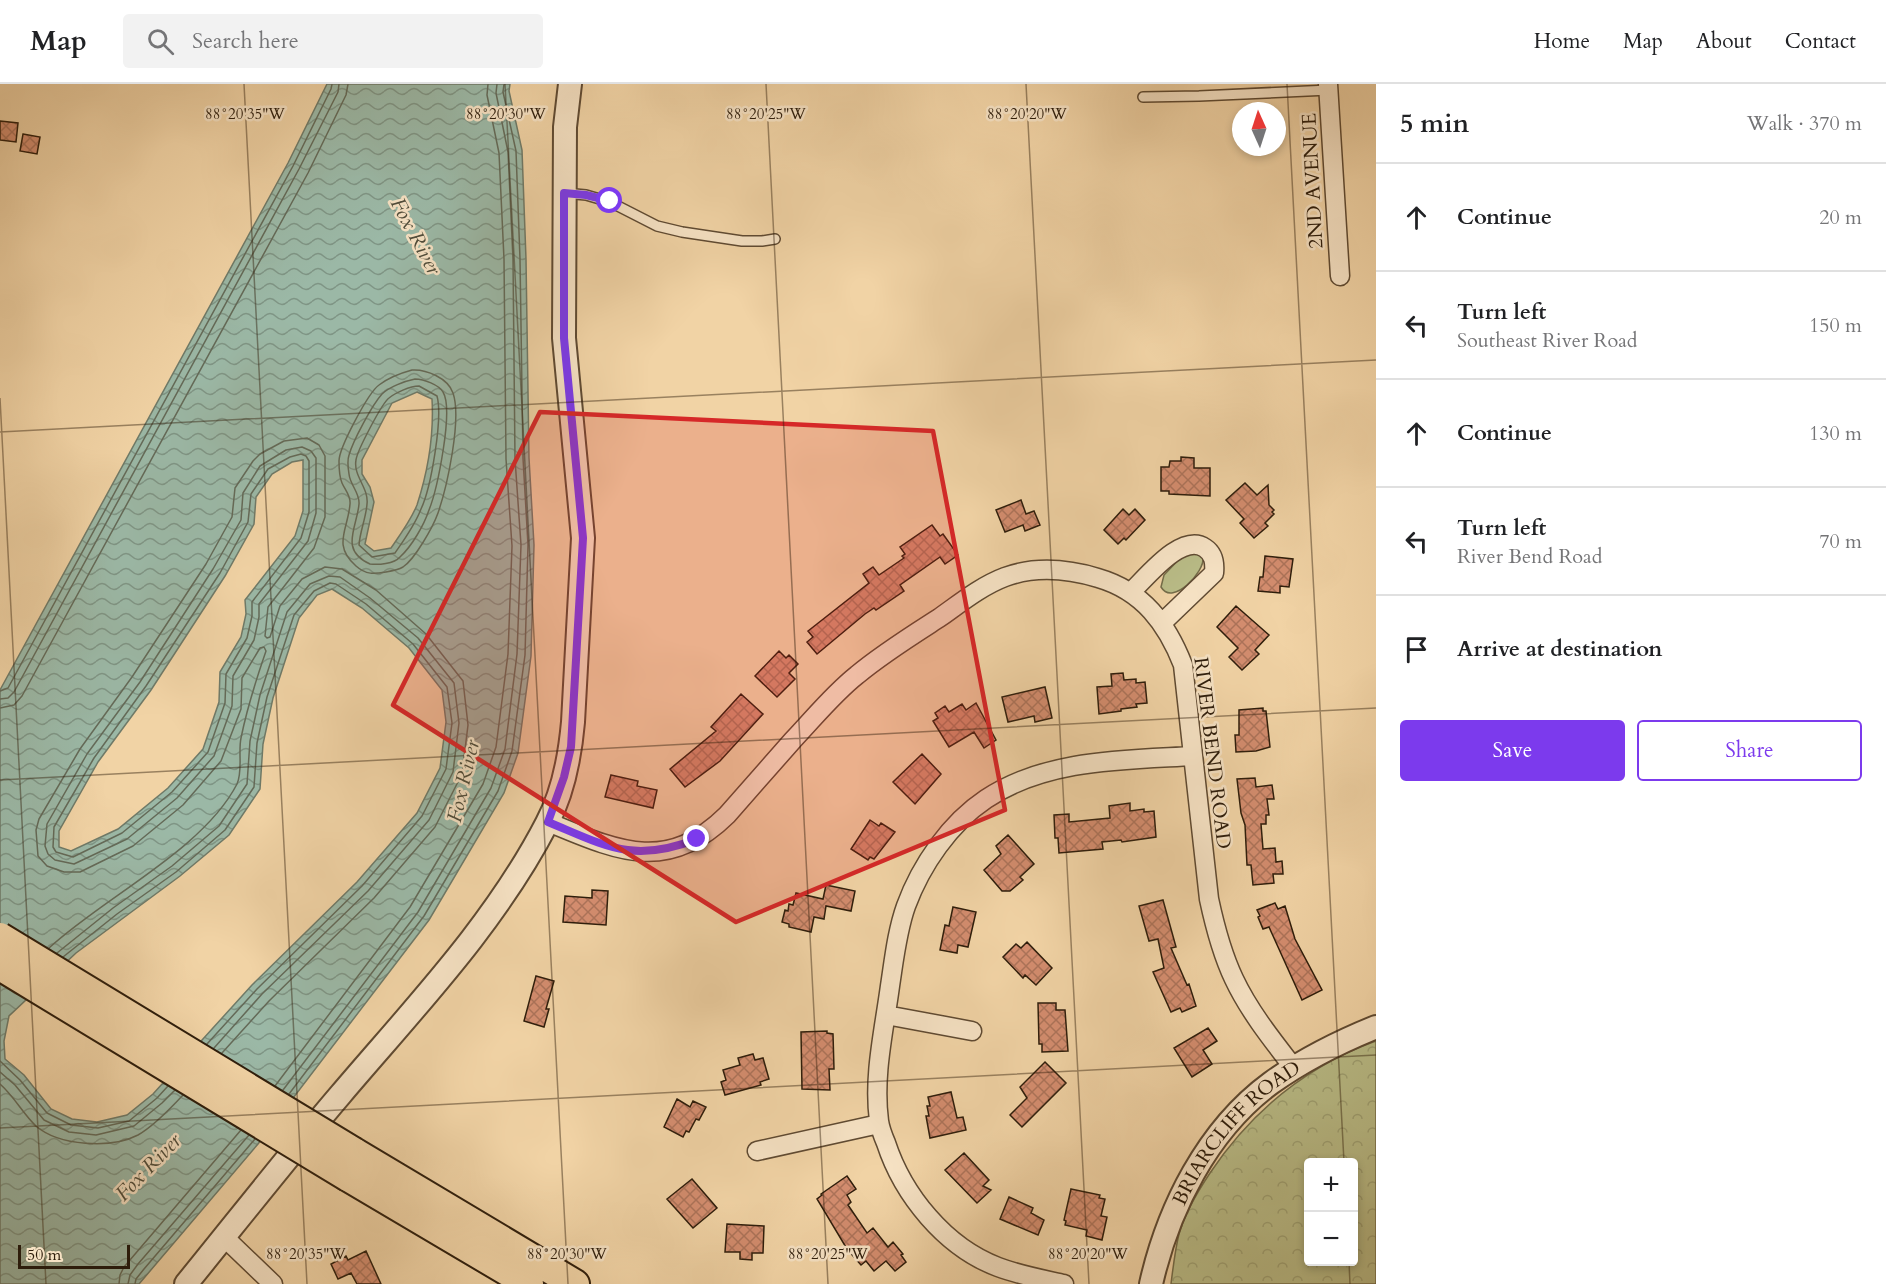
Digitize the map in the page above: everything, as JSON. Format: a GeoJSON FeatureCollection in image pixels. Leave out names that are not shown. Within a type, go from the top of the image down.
{"type":"FeatureCollection","features":[{"type":"Feature","properties":{"kind":"main road"},"geometry":{"type":"LineString","coordinates":[[0,937],[351,1164],[529,1284]]}},
{"type":"Feature","properties":{"kind":"main road"},"geometry":{"type":"LineString","coordinates":[[0,966],[351,1164],[575,1284]]}},
{"type":"Feature","properties":{"kind":"street"},"geometry":{"type":"LineString","coordinates":[[186,1284],[290,1154],[456,959],[501,898],[548,822],[564,777],[571,747],[583,538],[564,338],[565,128],[570,84]]}},
{"type":"Feature","properties":{"kind":"street","name":"2ND AVENUE"},"geometry":{"type":"LineString","coordinates":[[1329,87],[1340,276]]}},
{"type":"Feature","properties":{"kind":"street"},"geometry":{"type":"LineString","coordinates":[[1131,592],[1180,546],[1193,543],[1208,550],[1214,562],[1214,573],[1162,622]]}},
{"type":"Feature","properties":{"kind":"street","name":"RIVER BEND ROAD"},"geometry":{"type":"LineString","coordinates":[[548,822],[593,841],[617,849],[638,852],[660,851],[697,839],[712,829],[818,712],[857,675],[878,658],[979,591],[1004,578],[1024,572],[1064,570],[1104,579],[1131,592],[1150,607],[1174,642],[1183,665],[1209,900],[1216,930],[1234,981],[1294,1068]]}},
{"type":"Feature","properties":{"kind":"street"},"geometry":{"type":"LineString","coordinates":[[1064,1284],[996,1267],[963,1248],[922,1208],[901,1179],[879,1124],[878,1075],[893,965],[905,908],[914,887],[945,838],[966,815],[984,800],[1004,788],[1030,776],[1098,763],[1192,756]]}},
{"type":"Feature","properties":{"kind":"street"},"geometry":{"type":"LineString","coordinates":[[886,1015],[972,1031]]}},
{"type":"Feature","properties":{"kind":"street","name":"BRIARCLIFF ROAD"},"geometry":{"type":"LineString","coordinates":[[1151,1284],[1162,1242],[1176,1206],[1210,1147],[1239,1112],[1270,1084],[1294,1068],[1341,1041],[1376,1027]]}},
{"type":"Feature","properties":{"kind":"street"},"geometry":{"type":"LineString","coordinates":[[757,1151],[879,1124]]}},
{"type":"Feature","properties":{"kind":"street"},"geometry":{"type":"LineString","coordinates":[[224,1237],[251,1277],[273,1284]]}},
{"type":"Feature","properties":{"kind":"lane"},"geometry":{"type":"LineString","coordinates":[[1143,97],[1199,96],[1329,87]]}},
{"type":"Feature","properties":{"kind":"lane"},"geometry":{"type":"LineString","coordinates":[[564,193],[610,201],[657,226],[682,232],[742,241],[775,239]]}},
{"type":"Feature","properties":{"kind":"highlighted area"},"geometry":{"type":"Polygon","coordinates":[[[540,412],[933,431],[1005,810],[736,922],[393,705],[540,412]]]}},
{"type":"Feature","properties":{"kind":"green space"},"geometry":{"type":"Polygon","coordinates":[[[1196,551],[1203,558],[1194,578],[1180,590],[1173,593],[1166,592],[1161,587],[1164,575],[1185,553],[1196,551]]]}},
{"type":"Feature","properties":{"kind":"green space"},"geometry":{"type":"Polygon","coordinates":[[[1376,1041],[1376,1284],[1171,1284],[1179,1234],[1192,1202],[1210,1173],[1226,1151],[1262,1111],[1304,1078],[1327,1064],[1376,1041]]]}},
{"type":"Feature","properties":{"kind":"water","name":"Fox River"},"geometry":{"type":"Polygon","coordinates":[[[327,84],[510,84],[509,91],[522,150],[529,458],[534,545],[531,656],[518,753],[504,793],[429,920],[258,1144],[139,1284],[0,1284],[0,690],[288,163],[327,84]],[[417,392],[392,403],[362,460],[362,474],[370,487],[374,502],[365,544],[374,551],[391,548],[412,516],[421,492],[431,439],[432,399],[417,392]],[[303,460],[292,462],[272,474],[256,497],[254,524],[225,576],[151,690],[98,762],[59,831],[59,847],[71,851],[118,829],[168,788],[203,749],[219,702],[220,672],[241,637],[246,614],[245,600],[295,536],[303,511],[303,460]],[[332,589],[317,595],[299,618],[273,698],[263,744],[260,789],[229,835],[180,876],[76,953],[9,1016],[4,1041],[5,1059],[24,1075],[51,1109],[72,1119],[97,1122],[127,1115],[153,1094],[252,985],[357,882],[417,813],[440,768],[446,722],[442,690],[409,648],[362,608],[332,589]]]}},
{"type":"Feature","properties":{"kind":"building"},"geometry":{"type":"Polygon","coordinates":[[[0,121],[18,123],[16,142],[0,140],[0,121]]]}},
{"type":"Feature","properties":{"kind":"building"},"geometry":{"type":"Polygon","coordinates":[[[23,134],[40,137],[37,154],[20,151],[23,134]]]}},
{"type":"Feature","properties":{"kind":"building"},"geometry":{"type":"Polygon","coordinates":[[[1181,457],[1194,458],[1194,468],[1210,468],[1210,496],[1169,494],[1169,491],[1161,491],[1161,467],[1169,467],[1170,461],[1181,461],[1181,457]]]}},
{"type":"Feature","properties":{"kind":"building"},"geometry":{"type":"Polygon","coordinates":[[[1245,483],[1257,495],[1268,485],[1269,505],[1274,510],[1272,512],[1274,514],[1265,523],[1268,526],[1254,538],[1240,523],[1244,519],[1226,500],[1245,483]]]}},
{"type":"Feature","properties":{"kind":"building"},"geometry":{"type":"Polygon","coordinates":[[[1021,500],[1026,514],[1034,511],[1040,525],[1025,531],[1023,525],[1005,532],[996,510],[1021,500]]]}},
{"type":"Feature","properties":{"kind":"building"},"geometry":{"type":"Polygon","coordinates":[[[1123,509],[1129,515],[1135,509],[1145,520],[1126,540],[1124,538],[1118,544],[1104,530],[1123,509]]]}},
{"type":"Feature","properties":{"kind":"building"},"geometry":{"type":"Polygon","coordinates":[[[932,525],[940,536],[943,534],[958,555],[945,564],[940,557],[900,585],[904,591],[876,610],[874,608],[865,614],[817,654],[807,642],[813,637],[808,631],[869,583],[863,574],[873,567],[879,575],[904,558],[902,556],[905,554],[900,547],[932,525]]]}},
{"type":"Feature","properties":{"kind":"building"},"geometry":{"type":"Polygon","coordinates":[[[1265,556],[1293,559],[1289,587],[1280,586],[1280,593],[1258,591],[1260,577],[1263,577],[1265,556]]]}},
{"type":"Feature","properties":{"kind":"building"},"geometry":{"type":"Polygon","coordinates":[[[1236,606],[1269,635],[1255,650],[1259,654],[1242,670],[1229,657],[1238,648],[1217,627],[1236,606]]]}},
{"type":"Feature","properties":{"kind":"building"},"geometry":{"type":"Polygon","coordinates":[[[779,651],[786,658],[789,655],[798,664],[789,673],[795,679],[777,697],[755,676],[779,651]]]}},
{"type":"Feature","properties":{"kind":"building"},"geometry":{"type":"Polygon","coordinates":[[[1123,673],[1124,680],[1136,679],[1136,683],[1145,682],[1147,703],[1136,704],[1137,707],[1121,709],[1121,711],[1099,714],[1097,687],[1112,686],[1111,674],[1123,673]]]}},
{"type":"Feature","properties":{"kind":"building"},"geometry":{"type":"Polygon","coordinates":[[[1045,687],[1052,718],[1035,722],[1034,716],[1008,722],[1002,697],[1045,687]]]}},
{"type":"Feature","properties":{"kind":"building"},"geometry":{"type":"Polygon","coordinates":[[[741,694],[763,714],[720,761],[685,787],[670,769],[716,731],[711,727],[741,694]]]}},
{"type":"Feature","properties":{"kind":"building"},"geometry":{"type":"Polygon","coordinates":[[[976,703],[996,740],[984,748],[974,732],[949,747],[933,721],[938,718],[935,713],[945,706],[949,712],[962,704],[966,710],[976,703]]]}},
{"type":"Feature","properties":{"kind":"building"},"geometry":{"type":"Polygon","coordinates":[[[1263,708],[1263,711],[1266,711],[1270,747],[1256,751],[1236,752],[1235,735],[1239,735],[1239,710],[1263,708]]]}},
{"type":"Feature","properties":{"kind":"building"},"geometry":{"type":"Polygon","coordinates":[[[922,754],[941,774],[915,804],[893,782],[922,754]]]}},
{"type":"Feature","properties":{"kind":"building"},"geometry":{"type":"Polygon","coordinates":[[[611,775],[638,781],[637,786],[657,790],[653,808],[605,797],[611,775]]]}},
{"type":"Feature","properties":{"kind":"building"},"geometry":{"type":"Polygon","coordinates":[[[1255,778],[1256,787],[1272,785],[1274,799],[1267,799],[1269,815],[1266,815],[1266,824],[1261,824],[1263,849],[1275,848],[1276,862],[1282,861],[1283,874],[1273,874],[1274,883],[1253,885],[1251,865],[1247,865],[1245,825],[1241,813],[1237,779],[1255,778]]]}},
{"type":"Feature","properties":{"kind":"building"},"geometry":{"type":"Polygon","coordinates":[[[1130,803],[1130,811],[1144,809],[1144,812],[1154,811],[1156,837],[1122,842],[1121,840],[1102,842],[1103,849],[1059,853],[1058,838],[1055,838],[1054,815],[1069,814],[1069,822],[1110,818],[1109,806],[1130,803]]]}},
{"type":"Feature","properties":{"kind":"building"},"geometry":{"type":"Polygon","coordinates":[[[870,820],[879,826],[881,823],[895,832],[874,859],[870,857],[868,860],[851,849],[870,820]]]}},
{"type":"Feature","properties":{"kind":"building"},"geometry":{"type":"Polygon","coordinates":[[[1008,835],[1034,864],[1020,877],[1023,880],[1010,891],[1002,891],[984,870],[1001,854],[996,846],[1008,835]]]}},
{"type":"Feature","properties":{"kind":"building"},"geometry":{"type":"Polygon","coordinates":[[[826,885],[855,891],[851,911],[826,906],[824,919],[814,917],[811,932],[789,927],[789,924],[782,922],[785,910],[788,911],[789,904],[793,905],[796,893],[823,899],[826,885]]]}},
{"type":"Feature","properties":{"kind":"building"},"geometry":{"type":"Polygon","coordinates":[[[592,890],[608,891],[606,925],[563,922],[565,896],[592,898],[592,890]]]}},
{"type":"Feature","properties":{"kind":"building"},"geometry":{"type":"Polygon","coordinates":[[[1163,900],[1176,947],[1171,948],[1187,985],[1189,984],[1196,1006],[1182,1012],[1180,1008],[1171,1012],[1153,972],[1164,968],[1158,939],[1149,941],[1139,906],[1163,900]]]}},
{"type":"Feature","properties":{"kind":"building"},"geometry":{"type":"Polygon","coordinates":[[[1275,903],[1278,909],[1285,906],[1295,939],[1322,990],[1302,1000],[1269,927],[1263,929],[1258,917],[1260,916],[1257,910],[1275,903]]]}},
{"type":"Feature","properties":{"kind":"building"},"geometry":{"type":"Polygon","coordinates":[[[953,907],[976,912],[968,947],[958,945],[957,953],[940,950],[945,925],[949,926],[953,907]]]}},
{"type":"Feature","properties":{"kind":"building"},"geometry":{"type":"Polygon","coordinates":[[[1027,942],[1052,968],[1036,985],[1025,975],[1023,978],[1003,957],[1016,944],[1021,948],[1027,942]]]}},
{"type":"Feature","properties":{"kind":"building"},"geometry":{"type":"Polygon","coordinates":[[[536,976],[554,981],[546,1009],[549,1009],[544,1027],[524,1021],[536,976]]]}},
{"type":"Feature","properties":{"kind":"building"},"geometry":{"type":"Polygon","coordinates":[[[1038,1003],[1056,1003],[1056,1010],[1065,1010],[1068,1051],[1042,1052],[1042,1044],[1039,1044],[1038,1003]]]}},
{"type":"Feature","properties":{"kind":"building"},"geometry":{"type":"Polygon","coordinates":[[[1208,1028],[1217,1041],[1203,1050],[1212,1064],[1192,1077],[1174,1048],[1208,1028]]]}},
{"type":"Feature","properties":{"kind":"building"},"geometry":{"type":"Polygon","coordinates":[[[827,1031],[833,1034],[834,1069],[829,1069],[830,1090],[802,1089],[801,1032],[827,1031]]]}},
{"type":"Feature","properties":{"kind":"building"},"geometry":{"type":"Polygon","coordinates":[[[753,1054],[755,1060],[763,1058],[769,1079],[760,1082],[761,1085],[725,1095],[721,1082],[726,1080],[723,1070],[740,1065],[738,1058],[753,1054]]]}},
{"type":"Feature","properties":{"kind":"building"},"geometry":{"type":"Polygon","coordinates":[[[1045,1062],[1066,1083],[1022,1127],[1010,1115],[1027,1098],[1020,1087],[1045,1062]]]}},
{"type":"Feature","properties":{"kind":"building"},"geometry":{"type":"Polygon","coordinates":[[[951,1092],[957,1118],[963,1117],[966,1130],[930,1138],[926,1116],[929,1116],[928,1097],[951,1092]]]}},
{"type":"Feature","properties":{"kind":"building"},"geometry":{"type":"Polygon","coordinates":[[[677,1099],[690,1107],[693,1101],[706,1107],[699,1120],[696,1119],[689,1132],[686,1131],[683,1137],[664,1127],[677,1099]]]}},
{"type":"Feature","properties":{"kind":"building"},"geometry":{"type":"Polygon","coordinates":[[[964,1153],[989,1180],[983,1186],[991,1190],[977,1203],[945,1170],[964,1153]]]}},
{"type":"Feature","properties":{"kind":"building"},"geometry":{"type":"Polygon","coordinates":[[[847,1176],[856,1189],[847,1195],[851,1202],[848,1205],[867,1233],[873,1228],[888,1247],[893,1242],[903,1254],[901,1255],[906,1262],[895,1271],[886,1261],[874,1271],[866,1261],[861,1265],[847,1249],[817,1199],[847,1176]]]}},
{"type":"Feature","properties":{"kind":"building"},"geometry":{"type":"Polygon","coordinates":[[[692,1179],[717,1208],[693,1228],[667,1199],[692,1179]]]}},
{"type":"Feature","properties":{"kind":"building"},"geometry":{"type":"Polygon","coordinates":[[[1071,1189],[1100,1195],[1099,1198],[1105,1199],[1101,1216],[1107,1217],[1102,1240],[1086,1236],[1087,1230],[1065,1225],[1064,1220],[1071,1189]]]}},
{"type":"Feature","properties":{"kind":"building"},"geometry":{"type":"Polygon","coordinates":[[[1009,1197],[1033,1208],[1031,1213],[1044,1220],[1038,1235],[1000,1219],[1009,1197]]]}},
{"type":"Feature","properties":{"kind":"building"},"geometry":{"type":"Polygon","coordinates":[[[727,1224],[764,1226],[763,1253],[752,1253],[752,1260],[740,1259],[740,1252],[725,1252],[727,1224]]]}},
{"type":"Feature","properties":{"kind":"building"},"geometry":{"type":"Polygon","coordinates":[[[366,1251],[381,1284],[357,1284],[351,1273],[338,1279],[331,1264],[346,1256],[348,1260],[366,1251]]]}},
{"type":"Feature","properties":{"kind":"route"},"geometry":{"type":"LineString","coordinates":[[610,201],[564,193],[564,338],[583,538],[571,747],[564,777],[548,822],[593,841],[617,849],[638,852],[660,851],[697,839]]}}]}
